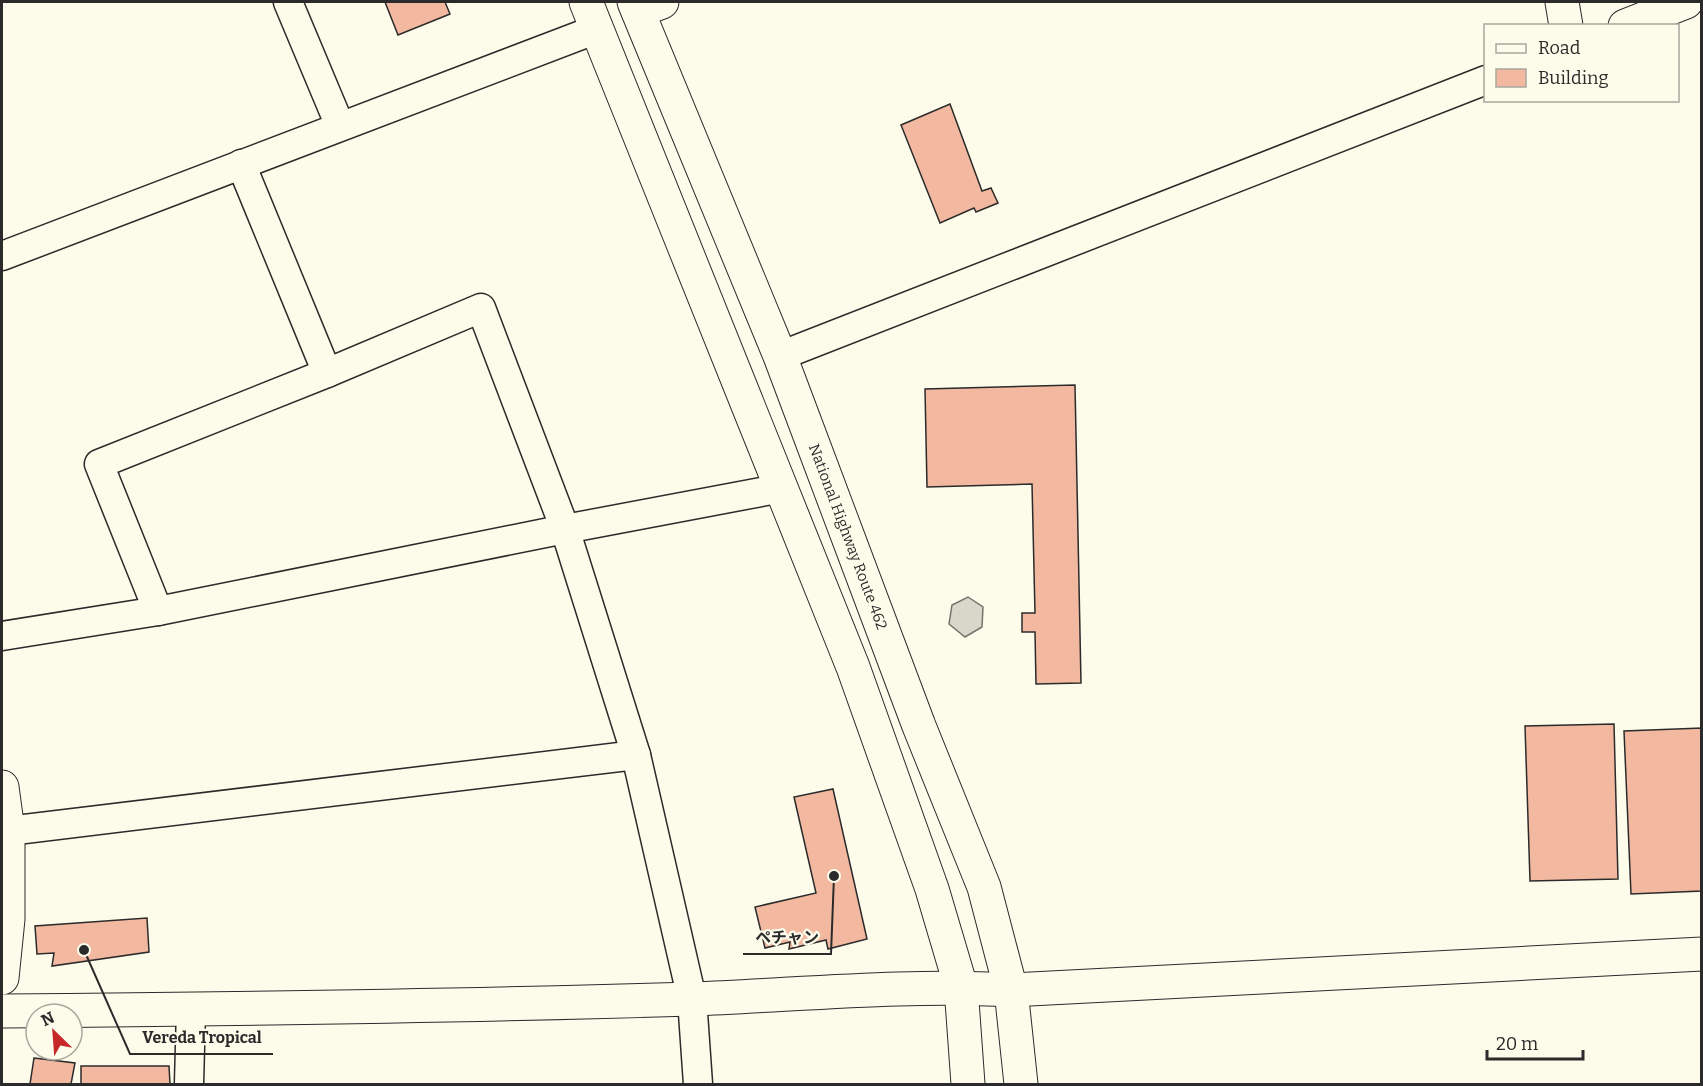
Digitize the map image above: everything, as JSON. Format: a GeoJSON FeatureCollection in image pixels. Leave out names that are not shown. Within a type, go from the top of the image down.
{"type":"FeatureCollection","features":[{"type":"Feature","properties":{"kind":"main road"},"geometry":{"type":"LineString","coordinates":[[1562,2],[1566,24]]}},
{"type":"Feature","properties":{"kind":"main road"},"geometry":{"type":"LineString","coordinates":[[1630,24],[1686,2]]}},
{"type":"Feature","properties":{"kind":"main road","name":"National Highway Route 462"},"geometry":{"type":"LineString","coordinates":[[645,5],[915,716],[984,887],[1011,990],[1021,1084]]}},
{"type":"Feature","properties":{"kind":"main road"},"geometry":{"type":"LineString","coordinates":[[592,15],[853,667],[932,889],[962,987],[968,1084]]}},
{"type":"Feature","properties":{"kind":"main road"},"geometry":{"type":"LineString","coordinates":[[2,787],[8,831],[8,919],[2,978]]}},
{"type":"Feature","properties":{"kind":"main road"},"geometry":{"type":"LineString","coordinates":[[2,1011],[692,999],[962,987],[1011,990],[1701,954]]}},
{"type":"Feature","properties":{"kind":"street"},"geometry":{"type":"LineString","coordinates":[[288,2],[340,126]]}},
{"type":"Feature","properties":{"kind":"street"},"geometry":{"type":"LineString","coordinates":[[2,256],[340,126],[592,15]]}},
{"type":"Feature","properties":{"kind":"street"},"geometry":{"type":"LineString","coordinates":[[780,356],[1484,80]]}},
{"type":"Feature","properties":{"kind":"street"},"geometry":{"type":"LineString","coordinates":[[242,164],[327,373]]}},
{"type":"Feature","properties":{"kind":"street"},"geometry":{"type":"LineString","coordinates":[[158,611],[99,464],[327,373],[481,308],[565,529],[636,755],[692,999],[698,1084]]}},
{"type":"Feature","properties":{"kind":"street"},"geometry":{"type":"LineString","coordinates":[[2,636],[158,611],[782,488]]}},
{"type":"Feature","properties":{"kind":"street"},"geometry":{"type":"LineString","coordinates":[[8,831],[636,755]]}},
{"type":"Feature","properties":{"kind":"street"},"geometry":{"type":"LineString","coordinates":[[189,1084],[191,1009]]}},
{"type":"Feature","properties":{"kind":"shaded area"},"geometry":{"type":"Polygon","coordinates":[[[968,597],[983,607],[982,627],[965,637],[949,624],[952,605],[968,597]]]}},
{"type":"Feature","properties":{"kind":"building"},"geometry":{"type":"Polygon","coordinates":[[[385,2],[445,2],[450,14],[398,35],[385,2]]]}},
{"type":"Feature","properties":{"kind":"building"},"geometry":{"type":"Polygon","coordinates":[[[950,104],[982,191],[991,188],[998,203],[976,212],[974,208],[940,223],[901,125],[950,104]]]}},
{"type":"Feature","properties":{"kind":"building"},"geometry":{"type":"Polygon","coordinates":[[[1075,385],[1081,683],[1036,684],[1035,632],[1022,632],[1022,613],[1035,613],[1032,484],[927,487],[925,389],[1075,385]]]}},
{"type":"Feature","properties":{"kind":"building"},"geometry":{"type":"Polygon","coordinates":[[[1614,724],[1618,879],[1530,881],[1525,726],[1614,724]]]}},
{"type":"Feature","properties":{"kind":"building"},"geometry":{"type":"Polygon","coordinates":[[[1702,728],[1702,891],[1631,894],[1624,731],[1702,728]]]}},
{"type":"Feature","properties":{"kind":"building"},"geometry":{"type":"Polygon","coordinates":[[[833,789],[867,939],[828,949],[826,940],[789,949],[790,942],[765,948],[755,907],[816,893],[794,797],[833,789]]]}},
{"type":"Feature","properties":{"kind":"building"},"geometry":{"type":"Polygon","coordinates":[[[147,918],[149,952],[52,966],[54,953],[37,954],[35,926],[147,918]]]}},
{"type":"Feature","properties":{"kind":"building"},"geometry":{"type":"Polygon","coordinates":[[[33,1062],[75,1063],[71,1084],[30,1084],[33,1062]]]}},
{"type":"Feature","properties":{"kind":"building"},"geometry":{"type":"Polygon","coordinates":[[[81,1066],[169,1066],[170,1084],[81,1084],[81,1066]]]}},
{"type":"Feature","properties":{"kind":"place","name":"ペチャン"},"geometry":{"type":"Point","coordinates":[834,876]}},
{"type":"Feature","properties":{"kind":"place","name":"Vereda Tropical"},"geometry":{"type":"Point","coordinates":[84,950]}}]}
